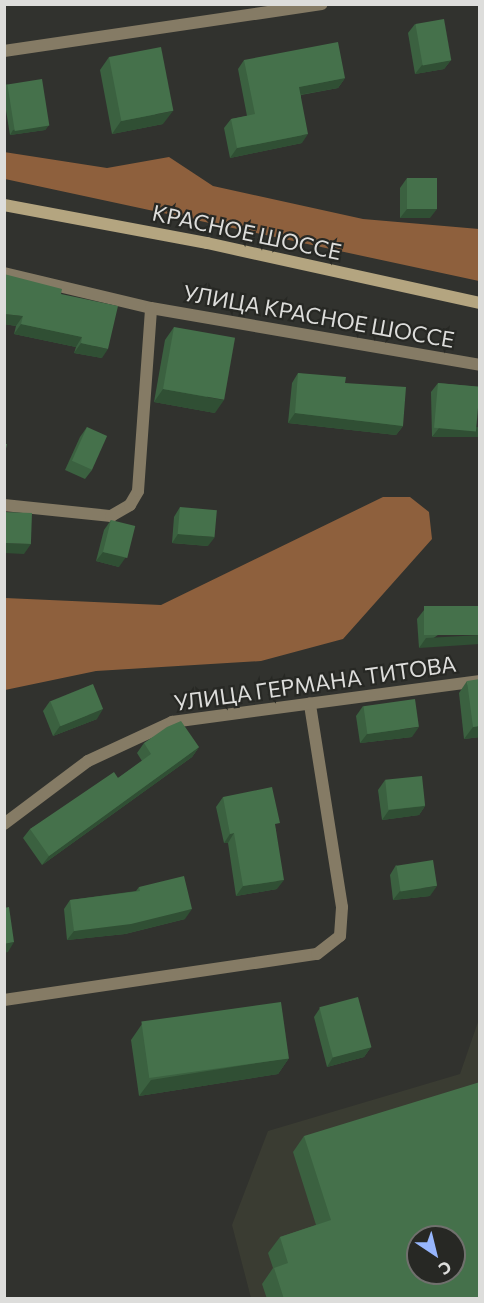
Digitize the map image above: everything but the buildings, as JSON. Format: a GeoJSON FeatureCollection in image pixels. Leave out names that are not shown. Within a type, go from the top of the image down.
{"type":"FeatureCollection","features":[{"type":"Feature","properties":{"kind":"main road","name":"КРАСНОЕ ШОССЕ"},"geometry":{"type":"LineString","coordinates":[[4,206],[207,243],[480,303]]}},
{"type":"Feature","properties":{"kind":"street"},"geometry":{"type":"LineString","coordinates":[[4,51],[322,4]]}},
{"type":"Feature","properties":{"kind":"street","name":"УЛИЦА КРАСНОЕ ШОССЕ"},"geometry":{"type":"LineString","coordinates":[[4,273],[151,308],[480,364]]}},
{"type":"Feature","properties":{"kind":"street","name":"УЛИЦА КРАСНОЕ ШОССЕ"},"geometry":{"type":"LineString","coordinates":[[4,505],[111,516],[130,505],[138,491],[151,308]]}},
{"type":"Feature","properties":{"kind":"street","name":"УЛИЦА ГЕРМАНА ТИТОВА"},"geometry":{"type":"LineString","coordinates":[[4,824],[88,761],[172,722],[480,681]]}},
{"type":"Feature","properties":{"kind":"street"},"geometry":{"type":"LineString","coordinates":[[4,999],[318,954],[340,936],[342,907],[310,704]]}},
{"type":"Feature","properties":{"kind":"shaded area"},"geometry":{"type":"Polygon","coordinates":[[[4,152],[107,168],[169,157],[213,186],[363,219],[479,229],[479,281],[5,179],[4,152]]]}},
{"type":"Feature","properties":{"kind":"shaded area"},"geometry":{"type":"Polygon","coordinates":[[[383,497],[410,497],[429,512],[432,539],[343,639],[261,661],[96,671],[5,690],[5,598],[161,605],[383,497]]]}},
{"type":"Feature","properties":{"kind":"shaded area"},"geometry":{"type":"Polygon","coordinates":[[[479,1019],[479,1298],[251,1298],[232,1225],[268,1131],[460,1074],[479,1019]]]}}]}
